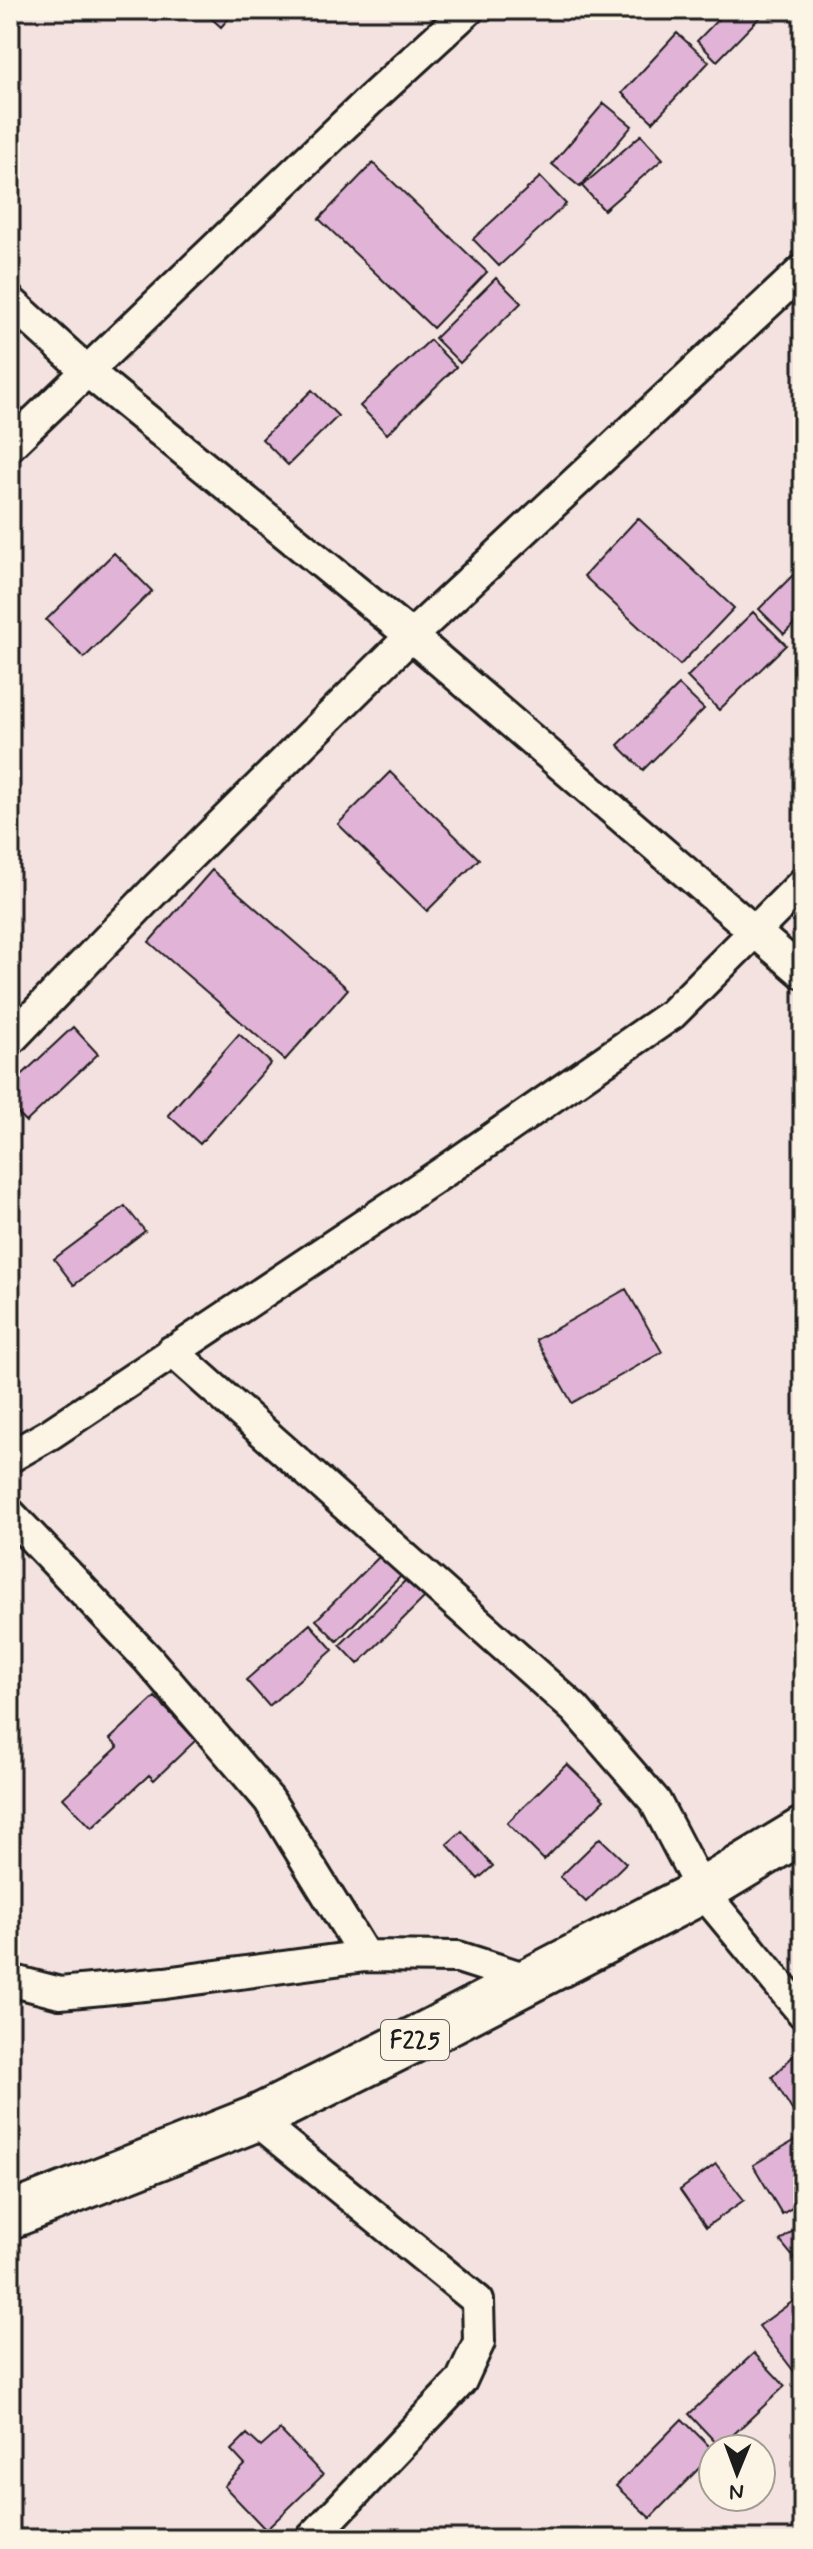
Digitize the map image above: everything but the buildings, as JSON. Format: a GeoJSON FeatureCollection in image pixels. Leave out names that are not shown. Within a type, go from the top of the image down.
{"type":"FeatureCollection","features":[{"type":"Feature","properties":{"kind":"main road","name":"F225"},"geometry":{"type":"LineString","coordinates":[[10,2216],[255,2119],[702,1891],[803,1830]]}},
{"type":"Feature","properties":{"kind":"street"},"geometry":{"type":"LineString","coordinates":[[10,445],[468,10]]}},
{"type":"Feature","properties":{"kind":"street"},"geometry":{"type":"LineString","coordinates":[[10,1040],[157,888],[411,636],[803,270]]}},
{"type":"Feature","properties":{"kind":"street"},"geometry":{"type":"LineString","coordinates":[[10,301],[87,371],[411,636],[803,973]]}},
{"type":"Feature","properties":{"kind":"street"},"geometry":{"type":"LineString","coordinates":[[10,1457],[50,1434],[448,1169],[672,1014],[803,883]]}},
{"type":"Feature","properties":{"kind":"street"},"geometry":{"type":"LineString","coordinates":[[172,1351],[575,1709],[655,1801],[702,1891],[803,2013]]}},
{"type":"Feature","properties":{"kind":"street"},"geometry":{"type":"LineString","coordinates":[[10,1514],[147,1658],[269,1800],[365,1956]]}},
{"type":"Feature","properties":{"kind":"street"},"geometry":{"type":"LineString","coordinates":[[10,1980],[60,1993],[165,1983],[365,1956],[458,1957],[530,1980]]}},
{"type":"Feature","properties":{"kind":"street"},"geometry":{"type":"LineString","coordinates":[[255,2119],[478,2301],[479,2342],[461,2381],[311,2539]]}}]}
